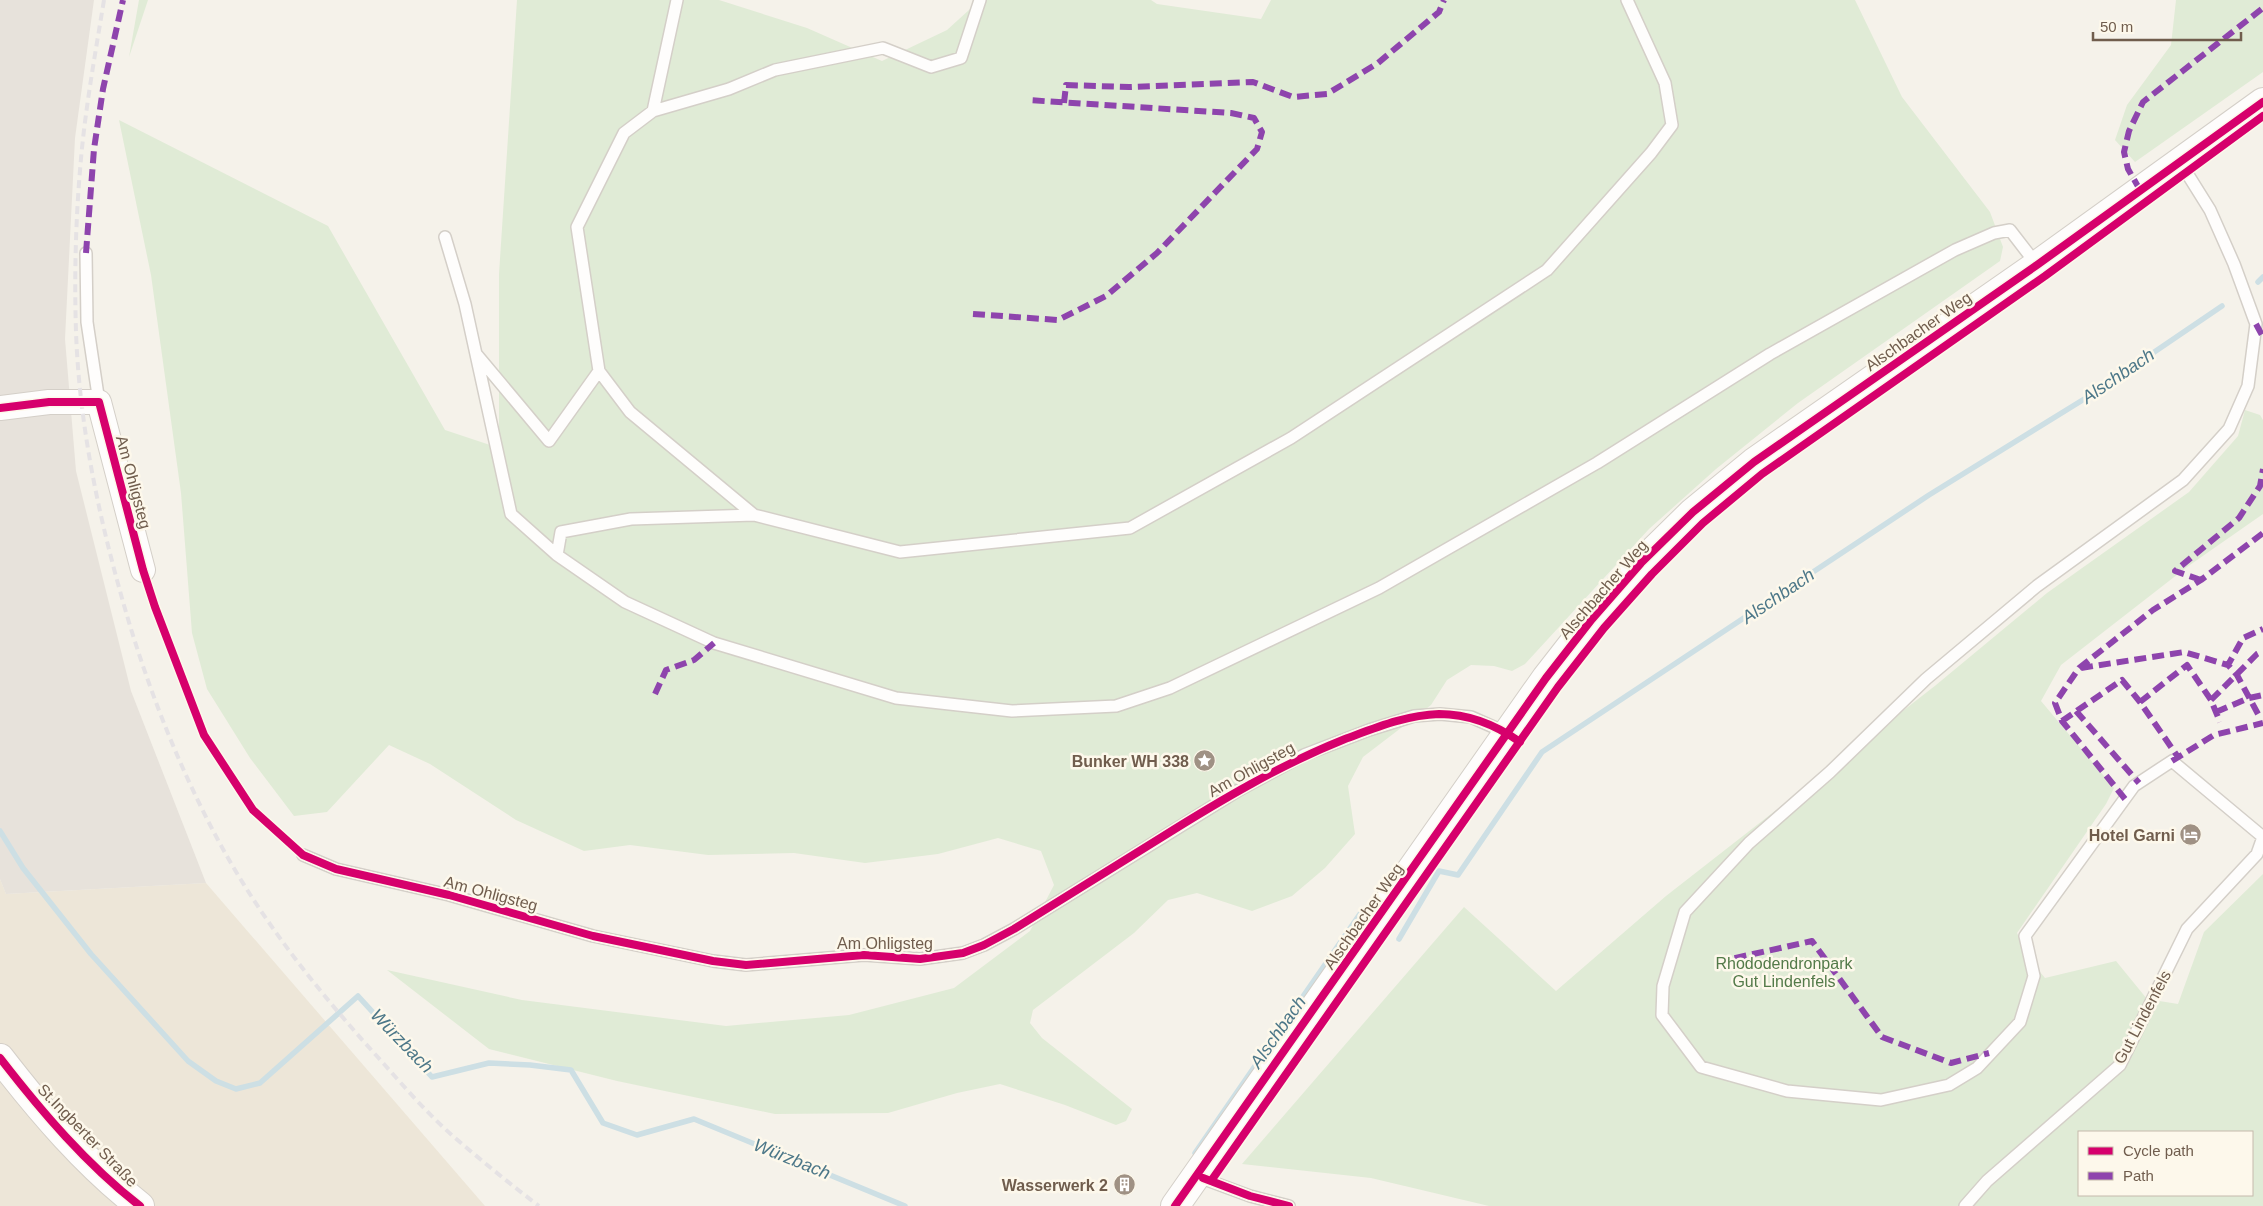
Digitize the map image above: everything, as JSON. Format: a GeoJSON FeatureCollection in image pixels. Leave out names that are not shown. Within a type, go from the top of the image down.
{"type":"FeatureCollection","features":[{"type":"Feature","properties":{"kind":"street","name":"Alschbacher Weg"},"geometry":{"type":"LineString","coordinates":[[1175,1206],[1546,678],[1592,619],[1641,563],[1693,512],[1754,462],[2037,265],[2259,104]]}},
{"type":"Feature","properties":{"kind":"street"},"geometry":{"type":"LineString","coordinates":[[0,408],[49,402],[99,402]]}},
{"type":"Feature","properties":{"kind":"street","name":"Am Ohligsteg"},"geometry":{"type":"LineString","coordinates":[[99,402],[143,570]]}},
{"type":"Feature","properties":{"kind":"street","name":"St.Ingberter Straße"},"geometry":{"type":"LineString","coordinates":[[0,1058],[53,1122],[95,1166],[140,1206]]}},
{"type":"Feature","properties":{"kind":"lane"},"geometry":{"type":"LineString","coordinates":[[653,111],[677,0]]}},
{"type":"Feature","properties":{"kind":"lane"},"geometry":{"type":"LineString","coordinates":[[754,516],[630,412],[599,371],[577,227],[624,133],[653,111],[729,89],[775,70],[883,48],[931,67],[961,58],[980,0]]}},
{"type":"Feature","properties":{"kind":"lane"},"geometry":{"type":"LineString","coordinates":[[557,555],[561,532],[631,519],[754,516],[900,552],[1130,528],[1291,438],[1547,270],[1651,153],[1672,125],[1665,83],[1627,0]]}},
{"type":"Feature","properties":{"kind":"lane","name":"Gut Lindenfels"},"geometry":{"type":"LineString","coordinates":[[1965,1206],[1987,1181],[2120,1065],[2187,929],[2256,854],[2263,837],[2172,761],[2134,786],[2025,936],[2034,976],[2020,1022],[1977,1068],[1949,1085],[1881,1100],[1787,1091],[1701,1067],[1662,1015],[1663,986],[1685,912],[1749,843],[1830,772],[1926,679],[2036,586],[2183,480],[2229,429],[2248,386],[2256,324],[2234,264],[2210,210],[2179,161]]}},
{"type":"Feature","properties":{"kind":"lane"},"geometry":{"type":"LineString","coordinates":[[445,237],[465,304],[510,514],[557,555],[625,602],[714,643],[896,698],[1012,711],[1116,706],[1170,688],[1379,588],[1597,463],[1770,354],[1955,250],[1994,233],[2010,230],[2037,265]]}},
{"type":"Feature","properties":{"kind":"lane"},"geometry":{"type":"LineString","coordinates":[[86,253],[87,322],[99,402]]}},
{"type":"Feature","properties":{"kind":"lane"},"geometry":{"type":"LineString","coordinates":[[476,353],[549,441],[599,371]]}},
{"type":"Feature","properties":{"kind":"lane","name":"Am Ohligsteg"},"geometry":{"type":"LineString","coordinates":[[303,855],[336,869],[449,895],[593,936],[713,961],[746,965],[864,955],[920,959],[963,953],[984,945],[1014,929],[1239,790],[1304,755],[1368,730],[1414,716],[1440,714],[1471,717],[1508,733]]}},
{"type":"Feature","properties":{"kind":"lane"},"geometry":{"type":"LineString","coordinates":[[1196,1176],[1250,1196],[1289,1206]]}},
{"type":"Feature","properties":{"kind":"shaded area"},"geometry":{"type":"Polygon","coordinates":[[[0,0],[94,0],[75,138],[65,339],[76,471],[131,691],[206,883],[6,894],[0,879],[0,0]]]}},
{"type":"Feature","properties":{"kind":"shaded area"},"geometry":{"type":"Polygon","coordinates":[[[0,879],[6,894],[206,883],[485,1206],[0,1206],[0,879]]]}},
{"type":"Feature","properties":{"kind":"green space"},"geometry":{"type":"Polygon","coordinates":[[[139,0],[148,0],[129,57],[139,0]]]}},
{"type":"Feature","properties":{"kind":"green space"},"geometry":{"type":"Polygon","coordinates":[[[517,0],[719,0],[807,28],[882,61],[947,30],[980,0],[1151,0],[1157,4],[1261,19],[1271,0],[1855,0],[1902,97],[1990,212],[2003,247],[2000,261],[1798,403],[1716,469],[1649,529],[1525,664],[1512,671],[1494,666],[1471,665],[1447,680],[1431,705],[1363,757],[1348,786],[1355,834],[1325,868],[1292,896],[1252,911],[1197,893],[1168,900],[1134,933],[1033,1010],[1030,1023],[1042,1038],[1132,1109],[1126,1121],[1116,1125],[1065,1105],[1000,1084],[957,1093],[888,1113],[775,1114],[617,1081],[489,1049],[387,970],[522,1000],[726,1026],[849,1015],[954,988],[1030,931],[1054,885],[1041,851],[998,838],[938,854],[865,863],[794,853],[708,855],[630,845],[584,851],[516,820],[430,764],[389,745],[327,812],[294,816],[250,758],[207,689],[192,633],[181,493],[151,275],[119,120],[328,226],[445,430],[499,448],[499,274],[517,0]]]}},
{"type":"Feature","properties":{"kind":"green space"},"geometry":{"type":"Polygon","coordinates":[[[2176,0],[2263,0],[2263,72],[2135,162],[2115,140],[2127,105],[2171,45],[2176,0]]]}},
{"type":"Feature","properties":{"kind":"green space","name":"Rhododendronpark Gut Lindenfels"},"geometry":{"type":"Polygon","coordinates":[[[2245,410],[2260,415],[2263,420],[2263,514],[2187,567],[2061,665],[2041,701],[2114,788],[2106,804],[2017,933],[2031,961],[2045,978],[2116,961],[2147,999],[2178,1004],[2204,932],[2263,874],[2263,1206],[1489,1206],[1371,1178],[1242,1164],[1464,907],[1556,991],[1666,896],[1936,685],[2047,593],[2189,492],[2238,436],[2245,410]]]}},
{"type":"Feature","properties":{"kind":"waterway","name":"Alschbach"},"geometry":{"type":"LineString","coordinates":[[2258,282],[2263,277]]}},
{"type":"Feature","properties":{"kind":"waterway","name":"Alschbach"},"geometry":{"type":"LineString","coordinates":[[1399,939],[1439,871],[1458,875],[1542,752],[1929,495],[2094,393],[2222,306]]}},
{"type":"Feature","properties":{"kind":"waterway","name":"Würzbach"},"geometry":{"type":"LineString","coordinates":[[0,831],[23,868],[91,954],[188,1061],[216,1081],[236,1089],[260,1083],[358,996],[432,1077],[489,1063],[571,1070],[603,1123],[637,1135],[694,1119],[905,1206]]}},
{"type":"Feature","properties":{"kind":"waterway","name":"Alschbach"},"geometry":{"type":"LineString","coordinates":[[1195,1153],[1362,911]]}},
{"type":"Feature","properties":{"kind":"railway"},"geometry":{"type":"LineString","coordinates":[[104,0],[86,111],[78,194],[75,286],[78,363],[84,426],[95,488],[126,614],[148,680],[173,745],[202,809],[235,870],[273,929],[315,984],[427,1111],[465,1146],[539,1206]]}},
{"type":"Feature","properties":{"kind":"marked path"},"geometry":{"type":"LineString","coordinates":[[86,253],[94,149],[103,89],[123,0]]}},
{"type":"Feature","properties":{"kind":"marked path"},"geometry":{"type":"LineString","coordinates":[[1064,103],[1066,85],[1129,87],[1253,82],[1293,97],[1327,94],[1378,63],[1439,12],[1444,0]]}},
{"type":"Feature","properties":{"kind":"marked path"},"geometry":{"type":"LineString","coordinates":[[2140,190],[2128,169],[2124,152],[2129,131],[2143,102],[2263,8]]}},
{"type":"Feature","properties":{"kind":"marked path"},"geometry":{"type":"LineString","coordinates":[[973,314],[1058,320],[1106,296],[1157,253],[1257,149],[1262,132],[1254,118],[1231,113],[1027,100]]}},
{"type":"Feature","properties":{"kind":"marked path"},"geometry":{"type":"LineString","coordinates":[[2256,324],[2263,337]]}},
{"type":"Feature","properties":{"kind":"marked path"},"geometry":{"type":"LineString","coordinates":[[2201,580],[2175,571],[2239,518],[2260,486],[2263,469]]}},
{"type":"Feature","properties":{"kind":"marked path"},"geometry":{"type":"LineString","coordinates":[[2125,799],[2062,721],[2055,703],[2079,668],[2153,610],[2201,580],[2263,533]]}},
{"type":"Feature","properties":{"kind":"marked path"},"geometry":{"type":"LineString","coordinates":[[2258,714],[2237,675],[2228,665],[2243,638],[2263,629]]}},
{"type":"Feature","properties":{"kind":"marked path"},"geometry":{"type":"LineString","coordinates":[[655,694],[666,670],[694,660],[714,643]]}},
{"type":"Feature","properties":{"kind":"marked path"},"geometry":{"type":"LineString","coordinates":[[2211,700],[2257,654],[2263,651]]}},
{"type":"Feature","properties":{"kind":"marked path"},"geometry":{"type":"LineString","coordinates":[[2081,668],[2184,652],[2228,665]]}},
{"type":"Feature","properties":{"kind":"marked path"},"geometry":{"type":"LineString","coordinates":[[2140,702],[2187,665],[2211,700],[2220,722]]}},
{"type":"Feature","properties":{"kind":"marked path"},"geometry":{"type":"LineString","coordinates":[[2062,721],[2122,680],[2140,702],[2178,757]]}},
{"type":"Feature","properties":{"kind":"marked path"},"geometry":{"type":"LineString","coordinates":[[2216,712],[2249,698],[2263,695]]}},
{"type":"Feature","properties":{"kind":"marked path"},"geometry":{"type":"LineString","coordinates":[[2076,711],[2139,783]]}},
{"type":"Feature","properties":{"kind":"marked path"},"geometry":{"type":"LineString","coordinates":[[2172,761],[2214,735],[2263,723]]}},
{"type":"Feature","properties":{"kind":"marked path"},"geometry":{"type":"LineString","coordinates":[[1717,962],[1812,941],[1882,1037],[1951,1063],[1989,1053]]}},
{"type":"Feature","properties":{"kind":"cycle path"},"geometry":{"type":"LineString","coordinates":[[1175,1206],[1546,678],[1592,619],[1641,563],[1693,512],[1754,462],[2037,265],[2263,102]]}},
{"type":"Feature","properties":{"kind":"cycle path"},"geometry":{"type":"LineString","coordinates":[[1211,1181],[1558,687],[1604,628],[1652,574],[1703,523],[1762,474],[2045,276],[2263,116]]}},
{"type":"Feature","properties":{"kind":"cycle path"},"geometry":{"type":"LineString","coordinates":[[0,408],[49,402],[99,402],[143,570],[155,607],[204,735],[253,810],[303,855],[336,869],[449,895],[593,936],[713,961],[746,965],[864,955],[920,959],[963,953],[984,945],[1014,929],[1184,823],[1251,784],[1297,760],[1345,739],[1403,719],[1439,714],[1471,718],[1501,730],[1520,742]]}},
{"type":"Feature","properties":{"kind":"cycle path"},"geometry":{"type":"LineString","coordinates":[[0,1058],[32,1098],[83,1155],[140,1206]]}},
{"type":"Feature","properties":{"kind":"cycle path"},"geometry":{"type":"LineString","coordinates":[[1203,1178],[1250,1196],[1289,1206]]}},
{"type":"Feature","properties":{"kind":"place","name":"Bunker WH 338"},"geometry":{"type":"Point","coordinates":[1205,761]}},
{"type":"Feature","properties":{"kind":"place","name":"Hotel Garni"},"geometry":{"type":"Point","coordinates":[2191,835]}},
{"type":"Feature","properties":{"kind":"place","name":"Wasserwerk 2"},"geometry":{"type":"Point","coordinates":[1124,1185]}}]}
